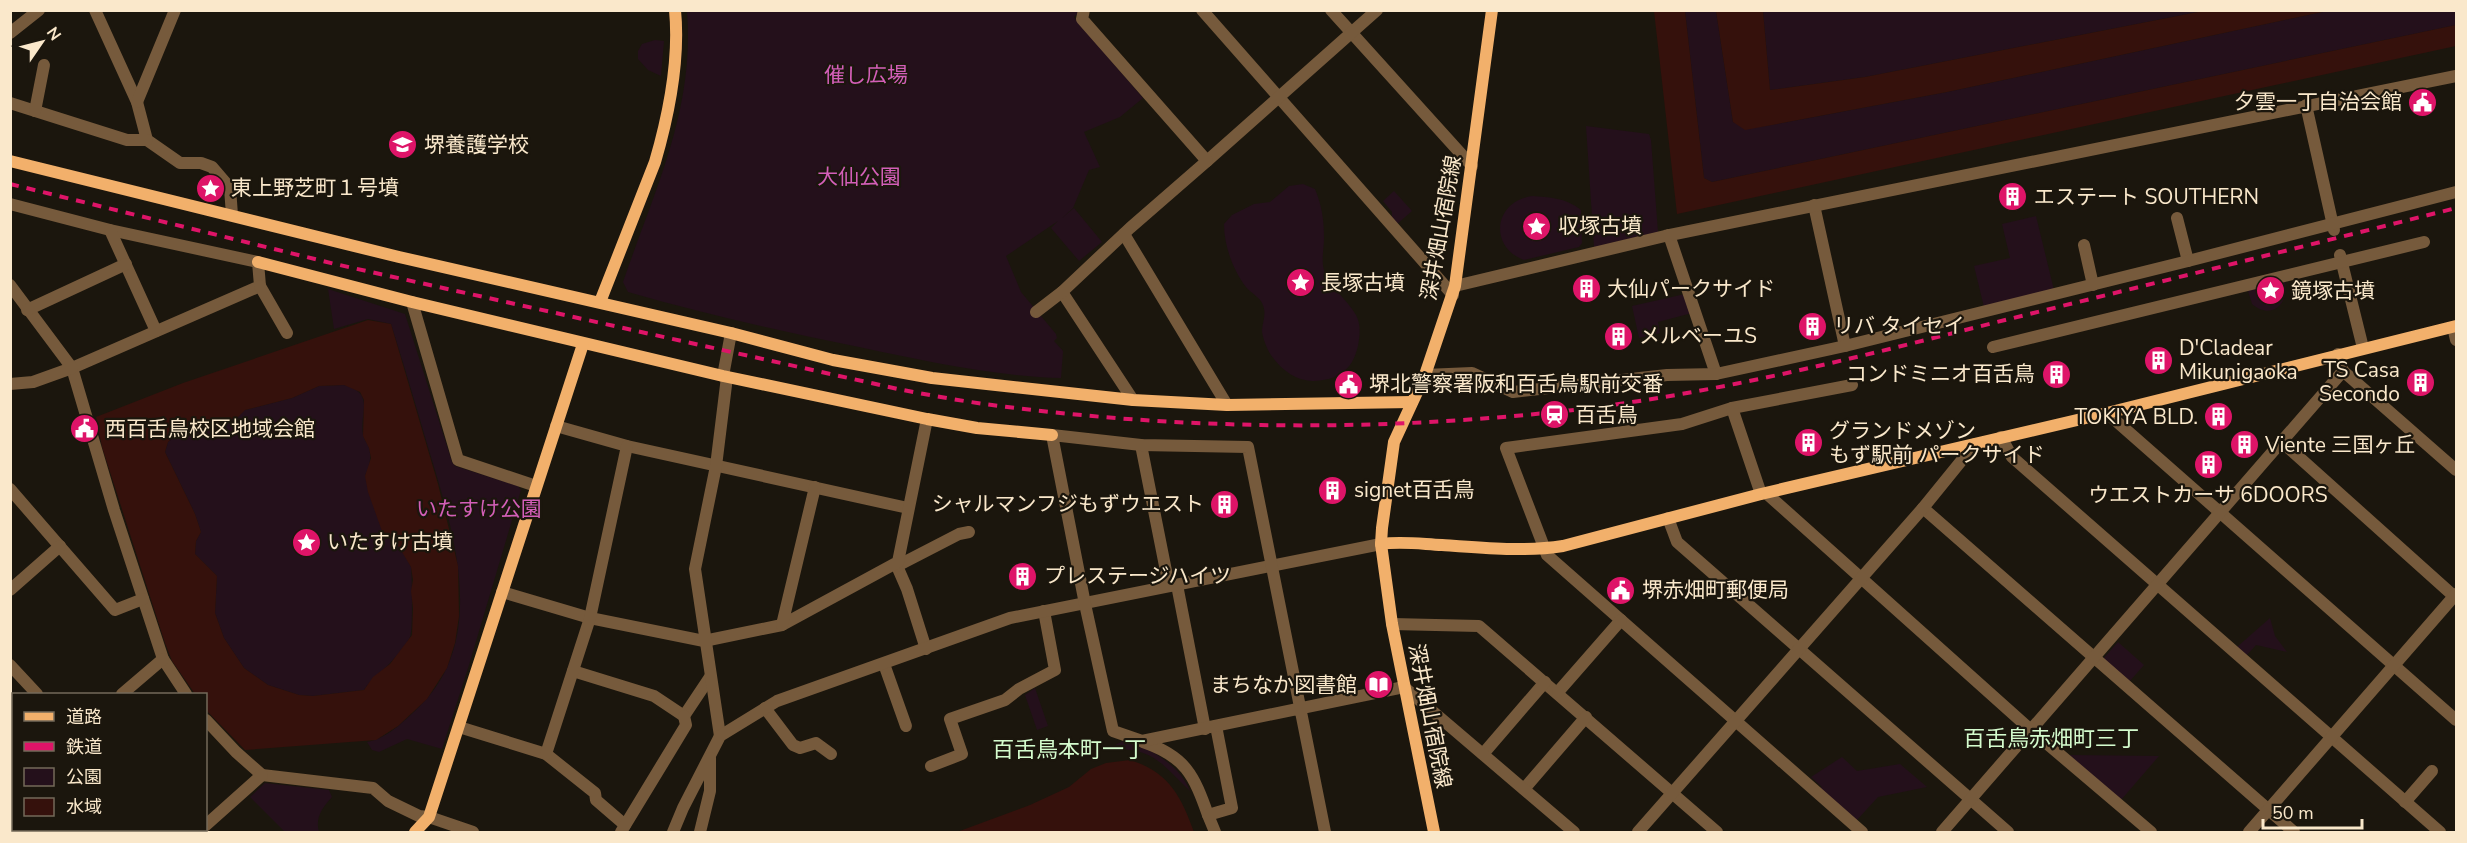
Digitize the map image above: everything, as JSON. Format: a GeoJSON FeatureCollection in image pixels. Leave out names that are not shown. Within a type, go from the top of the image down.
{"type":"FeatureCollection","features":[{"type":"Feature","properties":{"kind":"street"},"geometry":{"type":"LineString","coordinates":[[10,33],[39,10]]}},
{"type":"Feature","properties":{"kind":"street"},"geometry":{"type":"LineString","coordinates":[[95,10],[137,102],[147,140]]}},
{"type":"Feature","properties":{"kind":"street"},"geometry":{"type":"LineString","coordinates":[[137,102],[175,10]]}},
{"type":"Feature","properties":{"kind":"street"},"geometry":{"type":"LineString","coordinates":[[600,302],[661,140],[673,77],[675,10]]}},
{"type":"Feature","properties":{"kind":"street"},"geometry":{"type":"LineString","coordinates":[[1084,10],[1082,19],[1207,161]]}},
{"type":"Feature","properties":{"kind":"street"},"geometry":{"type":"LineString","coordinates":[[1202,10],[1278,98],[1454,290],[1669,235],[2457,76]]}},
{"type":"Feature","properties":{"kind":"street"},"geometry":{"type":"LineString","coordinates":[[1331,10],[1472,166]]}},
{"type":"Feature","properties":{"kind":"street"},"geometry":{"type":"LineString","coordinates":[[1036,312],[1062,292],[1124,234],[1377,10]]}},
{"type":"Feature","properties":{"kind":"street","name":"深井畑山宿院線"},"geometry":{"type":"LineString","coordinates":[[1434,832],[1392,624],[1381,544],[1392,452],[1398,430],[1425,375],[1454,290],[1492,10]]}},
{"type":"Feature","properties":{"kind":"street"},"geometry":{"type":"LineString","coordinates":[[35,111],[44,65]]}},
{"type":"Feature","properties":{"kind":"street"},"geometry":{"type":"LineString","coordinates":[[10,103],[127,140],[147,140],[180,163],[212,167],[230,188],[232,215]]}},
{"type":"Feature","properties":{"kind":"street"},"geometry":{"type":"LineString","coordinates":[[2306,105],[2334,227]]}},
{"type":"Feature","properties":{"kind":"street"},"geometry":{"type":"LineString","coordinates":[[10,161],[399,257],[731,333],[833,360],[932,378],[1133,400],[1227,405],[1412,402]]}},
{"type":"Feature","properties":{"kind":"street"},"geometry":{"type":"LineString","coordinates":[[1425,375],[1472,373],[1513,392],[1667,375],[1716,374],[1845,346],[2334,227],[2457,192]]}},
{"type":"Feature","properties":{"kind":"street"},"geometry":{"type":"LineString","coordinates":[[10,204],[110,230],[258,262],[583,344],[927,419],[977,428],[1141,444],[1248,447],[1325,832]]}},
{"type":"Feature","properties":{"kind":"street"},"geometry":{"type":"LineString","coordinates":[[1814,206],[1845,346]]}},
{"type":"Feature","properties":{"kind":"street"},"geometry":{"type":"LineString","coordinates":[[2177,218],[2188,261]]}},
{"type":"Feature","properties":{"kind":"street"},"geometry":{"type":"LineString","coordinates":[[110,230],[156,331]]}},
{"type":"Feature","properties":{"kind":"street"},"geometry":{"type":"LineString","coordinates":[[1124,234],[1227,405]]}},
{"type":"Feature","properties":{"kind":"street"},"geometry":{"type":"LineString","coordinates":[[1669,235],[1716,374]]}},
{"type":"Feature","properties":{"kind":"street"},"geometry":{"type":"LineString","coordinates":[[1993,347],[2341,257],[2424,242]]}},
{"type":"Feature","properties":{"kind":"street"},"geometry":{"type":"LineString","coordinates":[[2084,245],[2093,285]]}},
{"type":"Feature","properties":{"kind":"street"},"geometry":{"type":"LineString","coordinates":[[2341,257],[2363,348]]}},
{"type":"Feature","properties":{"kind":"street"},"geometry":{"type":"LineString","coordinates":[[258,262],[260,286],[287,333]]}},
{"type":"Feature","properties":{"kind":"street"},"geometry":{"type":"LineString","coordinates":[[27,310],[126,264]]}},
{"type":"Feature","properties":{"kind":"street"},"geometry":{"type":"LineString","coordinates":[[10,285],[72,369],[163,659],[185,693]]}},
{"type":"Feature","properties":{"kind":"street"},"geometry":{"type":"LineString","coordinates":[[10,384],[33,382],[72,369],[260,286]]}},
{"type":"Feature","properties":{"kind":"street"},"geometry":{"type":"LineString","coordinates":[[1062,292],[1133,400]]}},
{"type":"Feature","properties":{"kind":"street"},"geometry":{"type":"LineString","coordinates":[[412,302],[458,460],[536,486]]}},
{"type":"Feature","properties":{"kind":"street"},"geometry":{"type":"LineString","coordinates":[[673,832],[720,736],[777,701],[1010,618],[1395,542],[1545,549],[1764,494],[2107,413],[2363,348],[2455,327],[2457,340]]}},
{"type":"Feature","properties":{"kind":"street"},"geometry":{"type":"LineString","coordinates":[[720,736],[695,569],[716,466],[731,333]]}},
{"type":"Feature","properties":{"kind":"street"},"geometry":{"type":"LineString","coordinates":[[415,832],[429,817],[583,344]]}},
{"type":"Feature","properties":{"kind":"street"},"geometry":{"type":"LineString","coordinates":[[2338,354],[2343,371],[2457,470]]}},
{"type":"Feature","properties":{"kind":"street"},"geometry":{"type":"LineString","coordinates":[[1942,832],[2221,514],[2343,371]]}},
{"type":"Feature","properties":{"kind":"street"},"geometry":{"type":"LineString","coordinates":[[1852,385],[1732,408],[1682,424],[1506,448],[1547,555],[1862,832]]}},
{"type":"Feature","properties":{"kind":"street"},"geometry":{"type":"LineString","coordinates":[[1732,408],[1764,494],[2031,730],[2151,832]]}},
{"type":"Feature","properties":{"kind":"street"},"geometry":{"type":"LineString","coordinates":[[2107,413],[2457,720]]}},
{"type":"Feature","properties":{"kind":"street"},"geometry":{"type":"LineString","coordinates":[[926,649],[897,564],[927,419]]}},
{"type":"Feature","properties":{"kind":"street"},"geometry":{"type":"LineString","coordinates":[[556,426],[627,446],[908,508]]}},
{"type":"Feature","properties":{"kind":"street"},"geometry":{"type":"LineString","coordinates":[[1052,435],[1113,731],[1171,753],[1183,763],[1197,784],[1215,832]]}},
{"type":"Feature","properties":{"kind":"street"},"geometry":{"type":"LineString","coordinates":[[2001,437],[2012,457],[2440,832]]}},
{"type":"Feature","properties":{"kind":"street"},"geometry":{"type":"LineString","coordinates":[[2249,832],[2456,596],[2282,442]]}},
{"type":"Feature","properties":{"kind":"street"},"geometry":{"type":"LineString","coordinates":[[1141,444],[1173,586],[1232,808],[1208,815]]}},
{"type":"Feature","properties":{"kind":"street"},"geometry":{"type":"LineString","coordinates":[[1638,832],[1923,508],[1975,444]]}},
{"type":"Feature","properties":{"kind":"street"},"geometry":{"type":"LineString","coordinates":[[546,754],[590,618],[627,446]]}},
{"type":"Feature","properties":{"kind":"street"},"geometry":{"type":"LineString","coordinates":[[782,625],[815,487]]}},
{"type":"Feature","properties":{"kind":"street"},"geometry":{"type":"LineString","coordinates":[[10,489],[115,610],[143,599]]}},
{"type":"Feature","properties":{"kind":"street"},"geometry":{"type":"LineString","coordinates":[[1923,508],[2294,832]]}},
{"type":"Feature","properties":{"kind":"street"},"geometry":{"type":"LineString","coordinates":[[1668,518],[1677,542],[2008,832]]}},
{"type":"Feature","properties":{"kind":"street"},"geometry":{"type":"LineString","coordinates":[[502,592],[590,618],[704,640],[782,625],[897,564],[959,534],[969,532]]}},
{"type":"Feature","properties":{"kind":"street"},"geometry":{"type":"LineString","coordinates":[[10,590],[60,546]]}},
{"type":"Feature","properties":{"kind":"street"},"geometry":{"type":"LineString","coordinates":[[931,766],[962,754],[950,719],[1005,700],[1019,689],[1055,670],[1044,611]]}},
{"type":"Feature","properties":{"kind":"street"},"geometry":{"type":"LineString","coordinates":[[1558,693],[1621,620]]}},
{"type":"Feature","properties":{"kind":"street"},"geometry":{"type":"LineString","coordinates":[[1392,624],[1479,626],[1717,832]]}},
{"type":"Feature","properties":{"kind":"street"},"geometry":{"type":"LineString","coordinates":[[123,693],[163,659]]}},
{"type":"Feature","properties":{"kind":"street"},"geometry":{"type":"LineString","coordinates":[[884,664],[906,726]]}},
{"type":"Feature","properties":{"kind":"street"},"geometry":{"type":"LineString","coordinates":[[10,665],[36,693]]}},
{"type":"Feature","properties":{"kind":"street"},"geometry":{"type":"LineString","coordinates":[[459,727],[546,754],[595,793],[596,800],[623,829],[686,725],[684,716],[654,696],[573,672]]}},
{"type":"Feature","properties":{"kind":"street"},"geometry":{"type":"LineString","coordinates":[[684,716],[710,677]]}},
{"type":"Feature","properties":{"kind":"street"},"geometry":{"type":"LineString","coordinates":[[1483,754],[1545,682]]}},
{"type":"Feature","properties":{"kind":"street"},"geometry":{"type":"LineString","coordinates":[[1142,741],[1404,687],[1574,832]]}},
{"type":"Feature","properties":{"kind":"street"},"geometry":{"type":"LineString","coordinates":[[765,708],[793,745],[800,748],[816,743],[831,754]]}},
{"type":"Feature","properties":{"kind":"street"},"geometry":{"type":"LineString","coordinates":[[1524,789],[1586,717]]}},
{"type":"Feature","properties":{"kind":"street"},"geometry":{"type":"LineString","coordinates":[[207,721],[262,775],[373,788],[388,801],[419,816],[429,817],[473,832]]}},
{"type":"Feature","properties":{"kind":"street"},"geometry":{"type":"LineString","coordinates":[[700,832],[711,791],[710,757]]}},
{"type":"Feature","properties":{"kind":"street"},"geometry":{"type":"LineString","coordinates":[[2405,801],[2432,771]]}},
{"type":"Feature","properties":{"kind":"street"},"geometry":{"type":"LineString","coordinates":[[207,824],[262,775]]}},
{"type":"Feature","properties":{"kind":"green space","name":"大仙公園"},"geometry":{"type":"Polygon","coordinates":[[[687,11],[1080,11],[1074,17],[1143,98],[1120,117],[1084,132],[1100,167],[1089,170],[1073,208],[1061,219],[1074,208],[1102,242],[1079,261],[1051,228],[1058,221],[1006,256],[1021,292],[1056,334],[1057,338],[1054,341],[1063,351],[1061,378],[959,367],[743,322],[628,292],[623,282],[670,150],[678,116],[685,82],[688,47],[687,11]]]}},
{"type":"Feature","properties":{"kind":"green space"},"geometry":{"type":"Polygon","coordinates":[[[1685,11],[1716,11],[1733,122],[1760,127],[1947,92],[2327,11],[2456,11],[2456,25],[1712,182],[1704,178],[1685,11]]]}},
{"type":"Feature","properties":{"kind":"green space"},"geometry":{"type":"Polygon","coordinates":[[[1763,11],[2203,11],[1865,77],[1770,90],[1763,11]]]}},
{"type":"Feature","properties":{"kind":"green space"},"geometry":{"type":"Polygon","coordinates":[[[655,40],[664,41],[661,76],[648,70],[638,59],[638,51],[642,44],[655,40]]]}},
{"type":"Feature","properties":{"kind":"green space"},"geometry":{"type":"Polygon","coordinates":[[[1586,126],[1649,134],[1658,232],[1594,247],[1586,126]]]}},
{"type":"Feature","properties":{"kind":"green space"},"geometry":{"type":"Polygon","coordinates":[[[1303,184],[1315,189],[1321,207],[1324,231],[1324,270],[1330,282],[1356,315],[1360,330],[1358,346],[1348,368],[1330,379],[1313,381],[1293,376],[1277,363],[1269,352],[1262,332],[1264,313],[1262,303],[1246,287],[1237,273],[1230,257],[1224,232],[1224,224],[1232,215],[1254,204],[1270,202],[1289,186],[1303,184]]]}},
{"type":"Feature","properties":{"kind":"green space"},"geometry":{"type":"Polygon","coordinates":[[[1394,191],[1412,211],[1397,224],[1392,219],[1392,212],[1383,201],[1394,191]]]}},
{"type":"Feature","properties":{"kind":"green space"},"geometry":{"type":"Polygon","coordinates":[[[1532,196],[1564,201],[1581,210],[1582,243],[1579,247],[1524,260],[1513,254],[1501,236],[1500,225],[1503,215],[1519,200],[1532,196]]]}},
{"type":"Feature","properties":{"kind":"green space"},"geometry":{"type":"Polygon","coordinates":[[[2036,216],[2054,290],[1984,307],[1974,266],[2010,258],[2002,224],[2036,216]]]}},
{"type":"Feature","properties":{"kind":"green space"},"geometry":{"type":"Polygon","coordinates":[[[2285,281],[2285,296],[2278,307],[2266,311],[2252,304],[2248,291],[2250,286],[2285,281]]]}},
{"type":"Feature","properties":{"kind":"green space","name":"いたすけ公園"},"geometry":{"type":"Polygon","coordinates":[[[328,289],[405,314],[452,462],[455,466],[518,486],[521,490],[442,749],[407,739],[379,752],[372,750],[367,742],[381,738],[399,725],[416,710],[439,682],[453,651],[459,618],[460,584],[455,548],[438,479],[391,324],[368,319],[334,329],[328,289]]]}},
{"type":"Feature","properties":{"kind":"green space"},"geometry":{"type":"Polygon","coordinates":[[[1685,294],[1692,313],[1658,322],[1660,333],[1639,338],[1632,306],[1685,294]]]}},
{"type":"Feature","properties":{"kind":"green space"},"geometry":{"type":"Polygon","coordinates":[[[344,385],[360,393],[363,399],[363,435],[370,455],[365,476],[411,567],[411,633],[398,654],[364,690],[313,696],[299,695],[268,685],[244,668],[224,638],[215,613],[217,576],[195,554],[196,541],[201,532],[195,514],[165,452],[168,442],[182,429],[192,426],[209,428],[245,410],[292,398],[319,386],[344,385]]]}},
{"type":"Feature","properties":{"kind":"green space"},"geometry":{"type":"Polygon","coordinates":[[[2270,618],[2275,636],[2287,652],[2256,645],[2246,656],[2237,647],[2270,618]]]}},
{"type":"Feature","properties":{"kind":"green space"},"geometry":{"type":"Polygon","coordinates":[[[2118,642],[2144,665],[2129,682],[2103,659],[2118,642]]]}},
{"type":"Feature","properties":{"kind":"green space"},"geometry":{"type":"Polygon","coordinates":[[[1035,688],[1048,726],[1037,730],[1025,695],[1035,688]]]}},
{"type":"Feature","properties":{"kind":"green space"},"geometry":{"type":"Polygon","coordinates":[[[1127,739],[1164,759],[1179,773],[1190,791],[1162,764],[1144,753],[1121,749],[1105,750],[1127,739]]]}},
{"type":"Feature","properties":{"kind":"green space"},"geometry":{"type":"Polygon","coordinates":[[[2069,755],[2159,756],[2121,800],[2069,755]]]}},
{"type":"Feature","properties":{"kind":"green space"},"geometry":{"type":"Polygon","coordinates":[[[1842,757],[1857,771],[1900,764],[1927,787],[1878,797],[1856,821],[1819,788],[1822,787],[1811,777],[1842,757]]]}},
{"type":"Feature","properties":{"kind":"green space"},"geometry":{"type":"Polygon","coordinates":[[[265,783],[329,790],[332,797],[320,813],[319,832],[285,832],[250,797],[265,783]]]}},
{"type":"Feature","properties":{"kind":"water"},"geometry":{"type":"Polygon","coordinates":[[[1654,11],[1685,11],[1704,178],[1712,182],[2456,25],[2456,46],[1677,214],[1654,11]]]}},
{"type":"Feature","properties":{"kind":"water"},"geometry":{"type":"Polygon","coordinates":[[[1716,11],[1763,11],[1770,90],[1865,77],[2203,11],[2327,11],[1947,92],[1745,130],[1733,122],[1716,11]]]}},
{"type":"Feature","properties":{"kind":"water"},"geometry":{"type":"Polygon","coordinates":[[[368,320],[391,324],[438,484],[458,566],[459,616],[455,643],[447,668],[427,699],[398,726],[376,740],[245,750],[207,711],[207,693],[194,693],[172,661],[102,447],[96,417],[183,383],[368,320]],[[344,385],[319,386],[292,398],[245,410],[238,417],[209,428],[192,426],[182,429],[168,442],[165,452],[195,514],[201,532],[196,541],[195,554],[217,576],[215,613],[224,638],[244,668],[268,685],[299,695],[313,696],[364,690],[373,677],[390,664],[412,635],[413,580],[411,567],[399,547],[382,531],[368,492],[365,476],[371,458],[363,436],[364,400],[360,392],[344,385]]]}},
{"type":"Feature","properties":{"kind":"water"},"geometry":{"type":"Polygon","coordinates":[[[1130,760],[1155,771],[1172,787],[1184,807],[1194,832],[957,832],[1030,805],[1069,787],[1091,769],[1106,763],[1130,760]]]}},
{"type":"Feature","properties":{"kind":"railway"},"geometry":{"type":"LineString","coordinates":[[10,184],[335,264],[910,391],[980,403],[1063,413],[1206,423],[1278,425],[1350,425],[1493,418],[1673,396],[1833,362],[2456,208]]}},
{"type":"Feature","properties":{"kind":"place","name":"夕雲一丁自治会館"},"geometry":{"type":"Point","coordinates":[2423,102]}},
{"type":"Feature","properties":{"kind":"place","name":"堺養護学校"},"geometry":{"type":"Point","coordinates":[403,145]}},
{"type":"Feature","properties":{"kind":"place","name":"東上野芝町１号墳"},"geometry":{"type":"Point","coordinates":[210,188]}},
{"type":"Feature","properties":{"kind":"place","name":"エステート SOUTHERN"},"geometry":{"type":"Point","coordinates":[2013,197]}},
{"type":"Feature","properties":{"kind":"place","name":"収塚古墳"},"geometry":{"type":"Point","coordinates":[1537,226]}},
{"type":"Feature","properties":{"kind":"place","name":"長塚古墳"},"geometry":{"type":"Point","coordinates":[1300,283]}},
{"type":"Feature","properties":{"kind":"place","name":"大仙パークサイド"},"geometry":{"type":"Point","coordinates":[1586,289]}},
{"type":"Feature","properties":{"kind":"place","name":"鏡塚古墳"},"geometry":{"type":"Point","coordinates":[2270,291]}},
{"type":"Feature","properties":{"kind":"place","name":"リバ タイセイ"},"geometry":{"type":"Point","coordinates":[1812,326]}},
{"type":"Feature","properties":{"kind":"place","name":"メルベーユS"},"geometry":{"type":"Point","coordinates":[1618,336]}},
{"type":"Feature","properties":{"kind":"place","name":"D'Cladear Mikunigaoka"},"geometry":{"type":"Point","coordinates":[2158,360]}},
{"type":"Feature","properties":{"kind":"place","name":"コンドミニオ百舌鳥"},"geometry":{"type":"Point","coordinates":[2056,374]}},
{"type":"Feature","properties":{"kind":"place","name":"TS Casa Secondo"},"geometry":{"type":"Point","coordinates":[2421,382]}},
{"type":"Feature","properties":{"kind":"place","name":"堺北警察署阪和百舌鳥駅前交番"},"geometry":{"type":"Point","coordinates":[1348,384]}},
{"type":"Feature","properties":{"kind":"place","name":"百舌鳥"},"geometry":{"type":"Point","coordinates":[1554,415]}},
{"type":"Feature","properties":{"kind":"place","name":"TOKIYA BLD."},"geometry":{"type":"Point","coordinates":[2219,417]}},
{"type":"Feature","properties":{"kind":"place","name":"西百舌鳥校区地域会館"},"geometry":{"type":"Point","coordinates":[84,429]}},
{"type":"Feature","properties":{"kind":"place","name":"グランドメゾン もず駅前 パークサイド"},"geometry":{"type":"Point","coordinates":[1808,443]}},
{"type":"Feature","properties":{"kind":"place","name":"Viente 三国ヶ丘"},"geometry":{"type":"Point","coordinates":[2244,445]}},
{"type":"Feature","properties":{"kind":"place","name":"ウエストカーサ 6DOORS"},"geometry":{"type":"Point","coordinates":[2208,464]}},
{"type":"Feature","properties":{"kind":"place","name":"signet百舌鳥"},"geometry":{"type":"Point","coordinates":[1333,490]}},
{"type":"Feature","properties":{"kind":"place","name":"シャルマンフジもずウエスト"},"geometry":{"type":"Point","coordinates":[1225,504]}},
{"type":"Feature","properties":{"kind":"place","name":"いたすけ古墳"},"geometry":{"type":"Point","coordinates":[306,542]}},
{"type":"Feature","properties":{"kind":"place","name":"プレステージハイツ"},"geometry":{"type":"Point","coordinates":[1023,576]}},
{"type":"Feature","properties":{"kind":"place","name":"堺赤畑町郵便局"},"geometry":{"type":"Point","coordinates":[1621,590]}},
{"type":"Feature","properties":{"kind":"place","name":"まちなか図書館"},"geometry":{"type":"Point","coordinates":[1378,685]}},
{"type":"Feature","properties":{"kind":"district","name":"百舌鳥赤畑町三丁"},"geometry":{"type":"Point","coordinates":[2051,739]}},
{"type":"Feature","properties":{"kind":"district","name":"百舌鳥本町一丁"},"geometry":{"type":"Point","coordinates":[1069,750]}},
{"type":"Feature","properties":{"kind":"park label","name":"催し広場"},"geometry":{"type":"Point","coordinates":[866,75]}}]}
